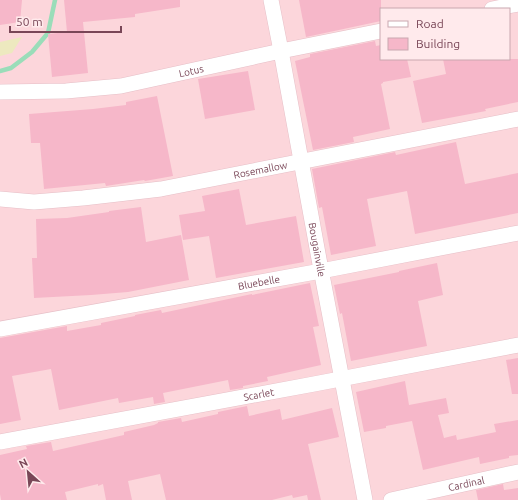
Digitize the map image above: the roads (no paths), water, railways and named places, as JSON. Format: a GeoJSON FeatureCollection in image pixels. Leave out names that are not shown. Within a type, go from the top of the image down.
{"type":"FeatureCollection","features":[{"type":"Feature","properties":{"kind":"street","name":"Bougainville"},"geometry":{"type":"LineString","coordinates":[[271,0],[365,500]]}},
{"type":"Feature","properties":{"kind":"street"},"geometry":{"type":"LineString","coordinates":[[497,8],[518,4]]}},
{"type":"Feature","properties":{"kind":"street","name":"Lotus"},"geometry":{"type":"LineString","coordinates":[[0,92],[66,91],[121,86],[380,31]]}},
{"type":"Feature","properties":{"kind":"street","name":"Rosemallow"},"geometry":{"type":"LineString","coordinates":[[0,199],[34,202],[134,193],[161,189],[518,119]]}},
{"type":"Feature","properties":{"kind":"street","name":"Bluebelle"},"geometry":{"type":"LineString","coordinates":[[0,329],[321,271],[518,233]]}},
{"type":"Feature","properties":{"kind":"street","name":"Scarlet"},"geometry":{"type":"LineString","coordinates":[[0,442],[518,345]]}},
{"type":"Feature","properties":{"kind":"street","name":"Cardinal"},"geometry":{"type":"LineString","coordinates":[[391,500],[518,472]]}},
{"type":"Feature","properties":{"kind":"waterway"},"geometry":{"type":"LineString","coordinates":[[0,71],[11,68],[32,52],[48,33],[55,0]]}}]}
